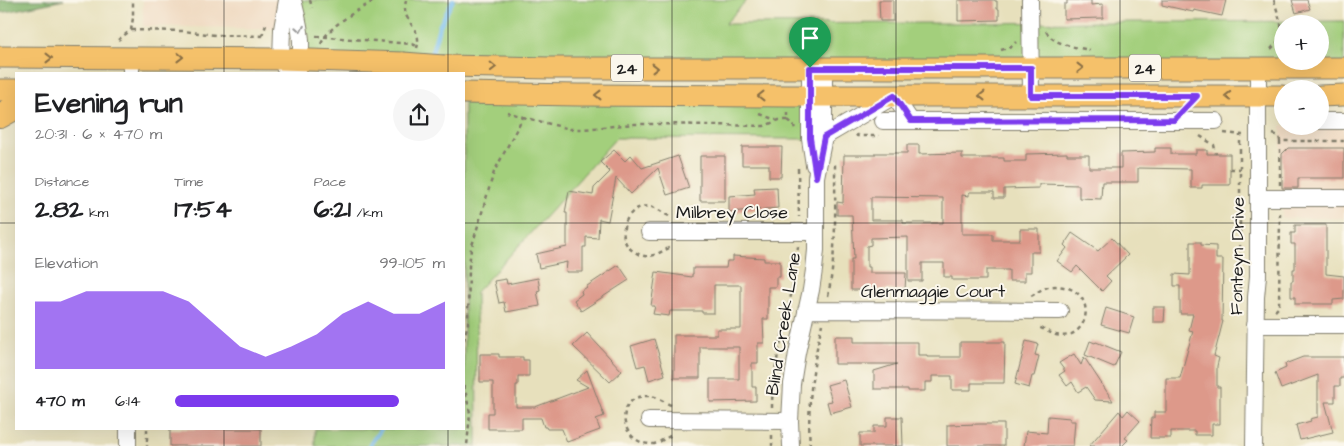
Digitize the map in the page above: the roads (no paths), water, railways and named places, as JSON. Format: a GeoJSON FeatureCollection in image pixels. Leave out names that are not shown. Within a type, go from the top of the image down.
{"type":"FeatureCollection","features":[{"type":"Feature","properties":{"kind":"highway"},"geometry":{"type":"LineString","coordinates":[[0,116],[15,108]]}},
{"type":"Feature","properties":{"kind":"main road","name":"24"},"geometry":{"type":"LineString","coordinates":[[0,57],[131,66],[292,66],[403,63],[444,66],[550,68],[1344,68]]}},
{"type":"Feature","properties":{"kind":"main road"},"geometry":{"type":"LineString","coordinates":[[0,90],[15,90]]}},
{"type":"Feature","properties":{"kind":"main road","name":"24"},"geometry":{"type":"LineString","coordinates":[[465,92],[578,95],[1274,96]]}},
{"type":"Feature","properties":{"kind":"main road"},"geometry":{"type":"LineString","coordinates":[[1329,96],[1344,96]]}},
{"type":"Feature","properties":{"kind":"street"},"geometry":{"type":"LineString","coordinates":[[287,0],[282,29],[292,66]]}},
{"type":"Feature","properties":{"kind":"street"},"geometry":{"type":"LineString","coordinates":[[292,0],[301,30],[292,66]]}},
{"type":"Feature","properties":{"kind":"street"},"geometry":{"type":"LineString","coordinates":[[1030,0],[1031,96]]}},
{"type":"Feature","properties":{"kind":"street","name":"Blind Creek Lane"},"geometry":{"type":"LineString","coordinates":[[791,446],[790,421],[793,374],[814,270],[816,177],[810,138],[817,96],[817,68]]}},
{"type":"Feature","properties":{"kind":"street","name":"Fonteyn Drive"},"geometry":{"type":"LineString","coordinates":[[1254,446],[1255,325],[1258,281],[1258,68]]}},
{"type":"Feature","properties":{"kind":"street","name":"Blind Creek Lane"},"geometry":{"type":"LineString","coordinates":[[816,177],[824,137],[817,96]]}},
{"type":"Feature","properties":{"kind":"street"},"geometry":{"type":"LineString","coordinates":[[824,137],[894,96],[911,121]]}},
{"type":"Feature","properties":{"kind":"street"},"geometry":{"type":"LineString","coordinates":[[1174,120],[1197,96]]}},
{"type":"Feature","properties":{"kind":"street"},"geometry":{"type":"LineString","coordinates":[[884,121],[1216,121]]}},
{"type":"Feature","properties":{"kind":"street"},"geometry":{"type":"LineString","coordinates":[[1329,121],[1344,121]]}},
{"type":"Feature","properties":{"kind":"street"},"geometry":{"type":"LineString","coordinates":[[1258,198],[1344,198]]}},
{"type":"Feature","properties":{"kind":"street","name":"Milbrey Close"},"geometry":{"type":"LineString","coordinates":[[649,232],[816,232]]}},
{"type":"Feature","properties":{"kind":"street","name":"Glenmaggie Court"},"geometry":{"type":"LineString","coordinates":[[806,310],[1060,311]]}},
{"type":"Feature","properties":{"kind":"street"},"geometry":{"type":"LineString","coordinates":[[1255,325],[1344,325]]}},
{"type":"Feature","properties":{"kind":"street"},"geometry":{"type":"LineString","coordinates":[[649,420],[790,421]]}},
{"type":"Feature","properties":{"kind":"street"},"geometry":{"type":"LineString","coordinates":[[128,430],[128,446]]}},
{"type":"Feature","properties":{"kind":"waterway"},"geometry":{"type":"LineString","coordinates":[[430,59],[439,27],[453,0]]}},
{"type":"Feature","properties":{"kind":"waterway"},"geometry":{"type":"LineString","coordinates":[[369,446],[380,430]]}}]}
